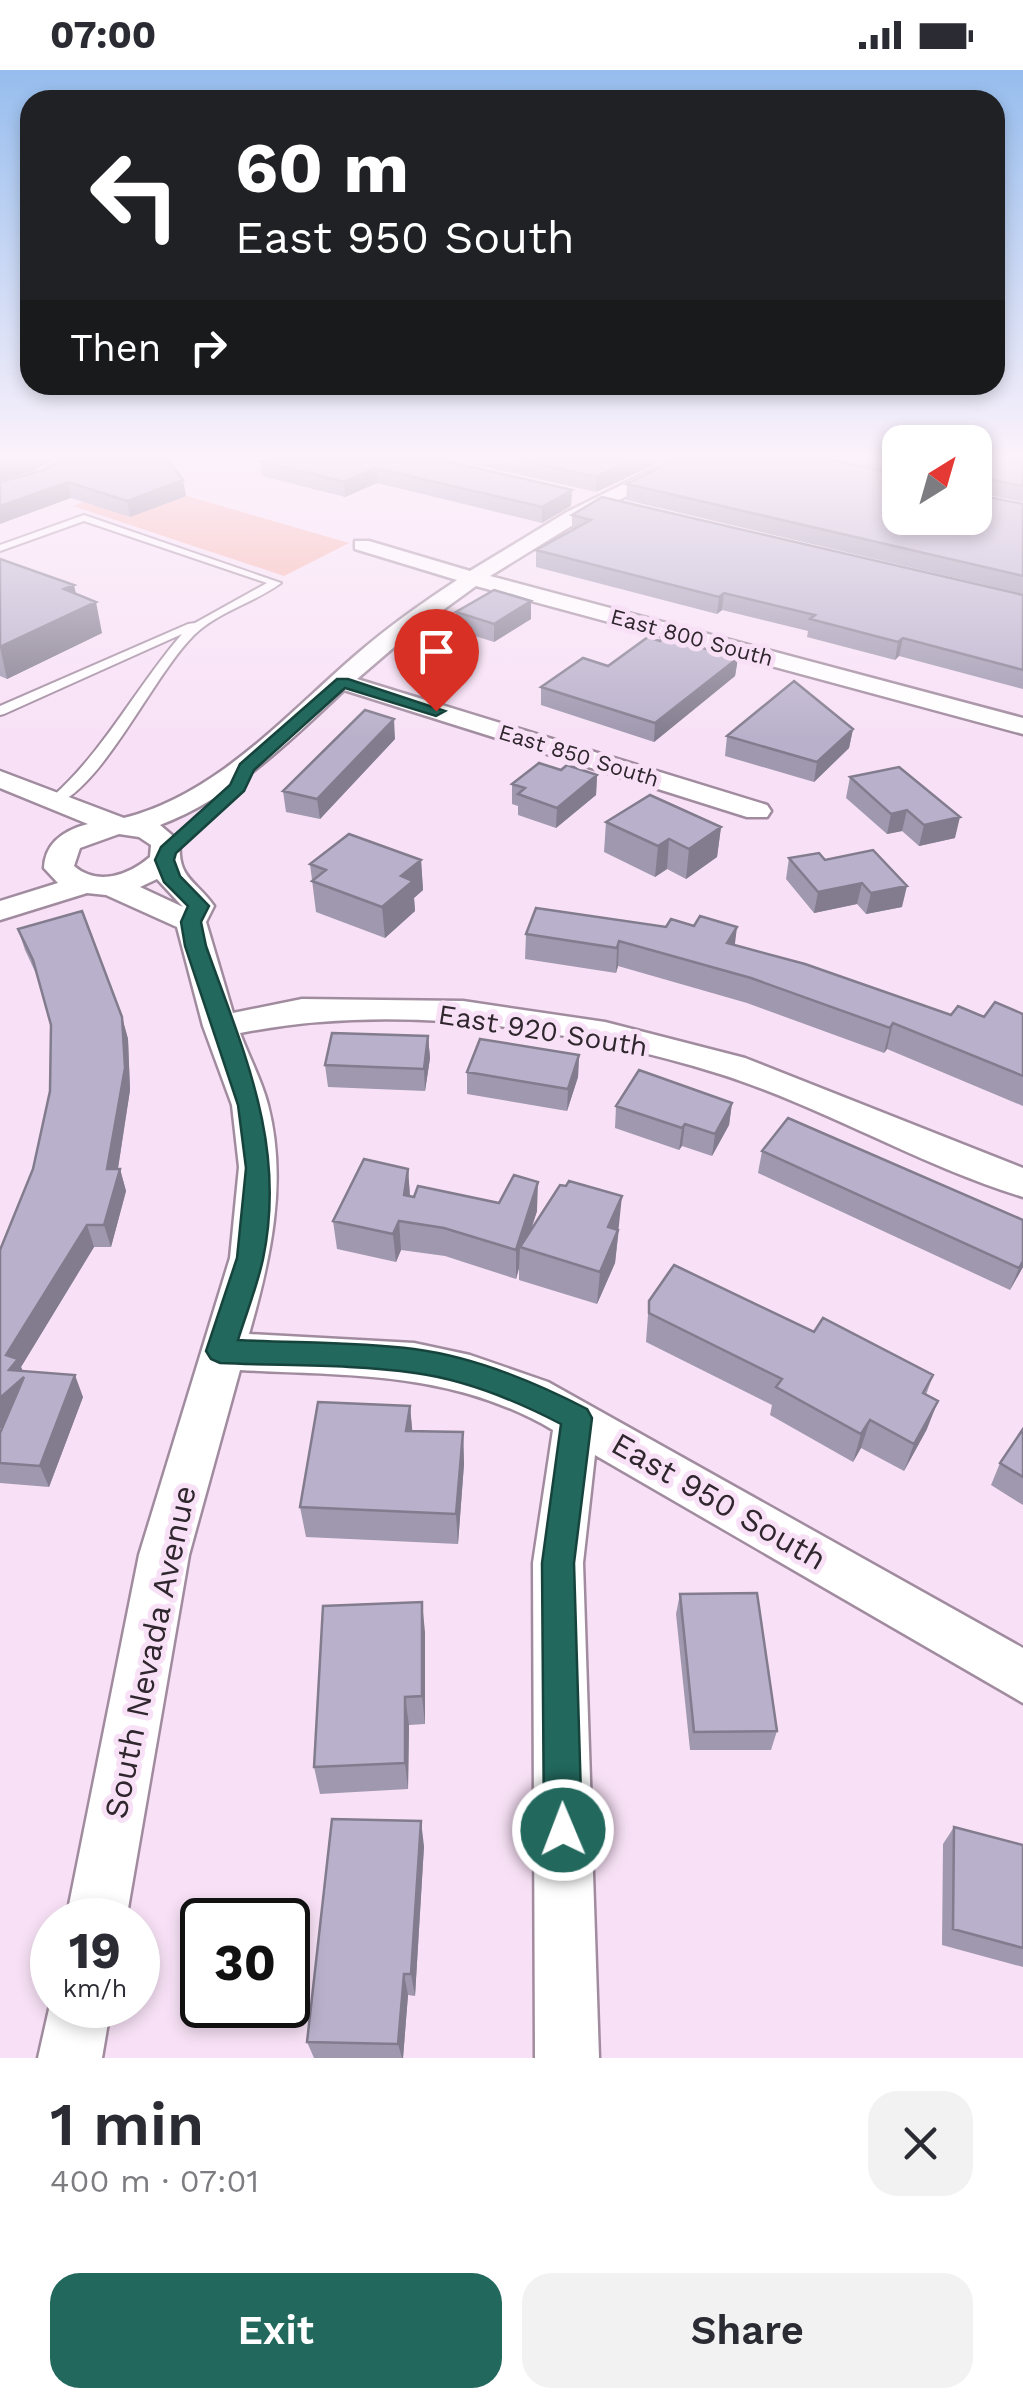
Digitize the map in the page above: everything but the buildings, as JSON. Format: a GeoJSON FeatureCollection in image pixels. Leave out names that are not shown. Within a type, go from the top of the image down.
{"type":"FeatureCollection","features":[{"type":"Feature","properties":{"kind":"street","name":"East 800 South"},"geometry":{"type":"LineString","coordinates":[[388,553],[1023,726]]}},
{"type":"Feature","properties":{"kind":"street"},"geometry":{"type":"LineString","coordinates":[[0,896],[91,831],[125,826],[196,801],[246,768],[398,632],[513,553]]}},
{"type":"Feature","properties":{"kind":"street","name":"East 850 South"},"geometry":{"type":"LineString","coordinates":[[342,682],[758,811]]}},
{"type":"Feature","properties":{"kind":"street"},"geometry":{"type":"LineString","coordinates":[[0,911],[143,876],[238,787],[246,768]]}},
{"type":"Feature","properties":{"kind":"street"},"geometry":{"type":"LineString","coordinates":[[11,784],[125,826],[159,834],[166,856]]}},
{"type":"Feature","properties":{"kind":"street"},"geometry":{"type":"LineString","coordinates":[[11,784],[63,852],[64,875],[98,884],[191,922]]}},
{"type":"Feature","properties":{"kind":"street","name":"South Nevada Avenue"},"geometry":{"type":"LineString","coordinates":[[100,1898],[164,1555],[250,1258],[258,1168],[250,1105],[220,1026],[191,922],[199,906],[171,878],[166,856]]}},
{"type":"Feature","properties":{"kind":"street","name":"East 920 South"},"geometry":{"type":"LineString","coordinates":[[220,1026],[302,1010],[462,1012],[605,1033],[733,1066],[1023,1183]]}},
{"type":"Feature","properties":{"kind":"street","name":"East 950 South"},"geometry":{"type":"LineString","coordinates":[[220,1351],[414,1361],[470,1373],[517,1389],[577,1418],[1023,1677]]}},
{"type":"Feature","properties":{"kind":"street"},"geometry":{"type":"LineString","coordinates":[[567,2058],[558,1563],[577,1418]]}},
{"type":"Feature","properties":{"kind":"street"},"geometry":{"type":"LineString","coordinates":[[70,2058],[76,2028]]}},
{"type":"Feature","properties":{"kind":"lane"},"geometry":{"type":"LineString","coordinates":[[0,711],[211,618],[276,583],[187,553]]}},
{"type":"Feature","properties":{"kind":"lane"},"geometry":{"type":"LineString","coordinates":[[57,800],[94,765],[188,634],[211,618]]}},
{"type":"Feature","properties":{"kind":"shaded area"},"geometry":{"type":"Polygon","coordinates":[[[214,553],[330,553],[284,576],[214,553]]]}},
{"type":"Feature","properties":{"kind":"route"},"geometry":{"type":"LineString","coordinates":[[436,711],[342,682],[246,768],[238,787],[168,851],[164,860],[171,878],[199,906],[191,922],[196,946],[220,1026],[250,1105],[258,1168],[250,1258],[220,1351],[414,1361],[470,1373],[532,1395],[577,1418],[558,1563],[563,1830]]}}]}
